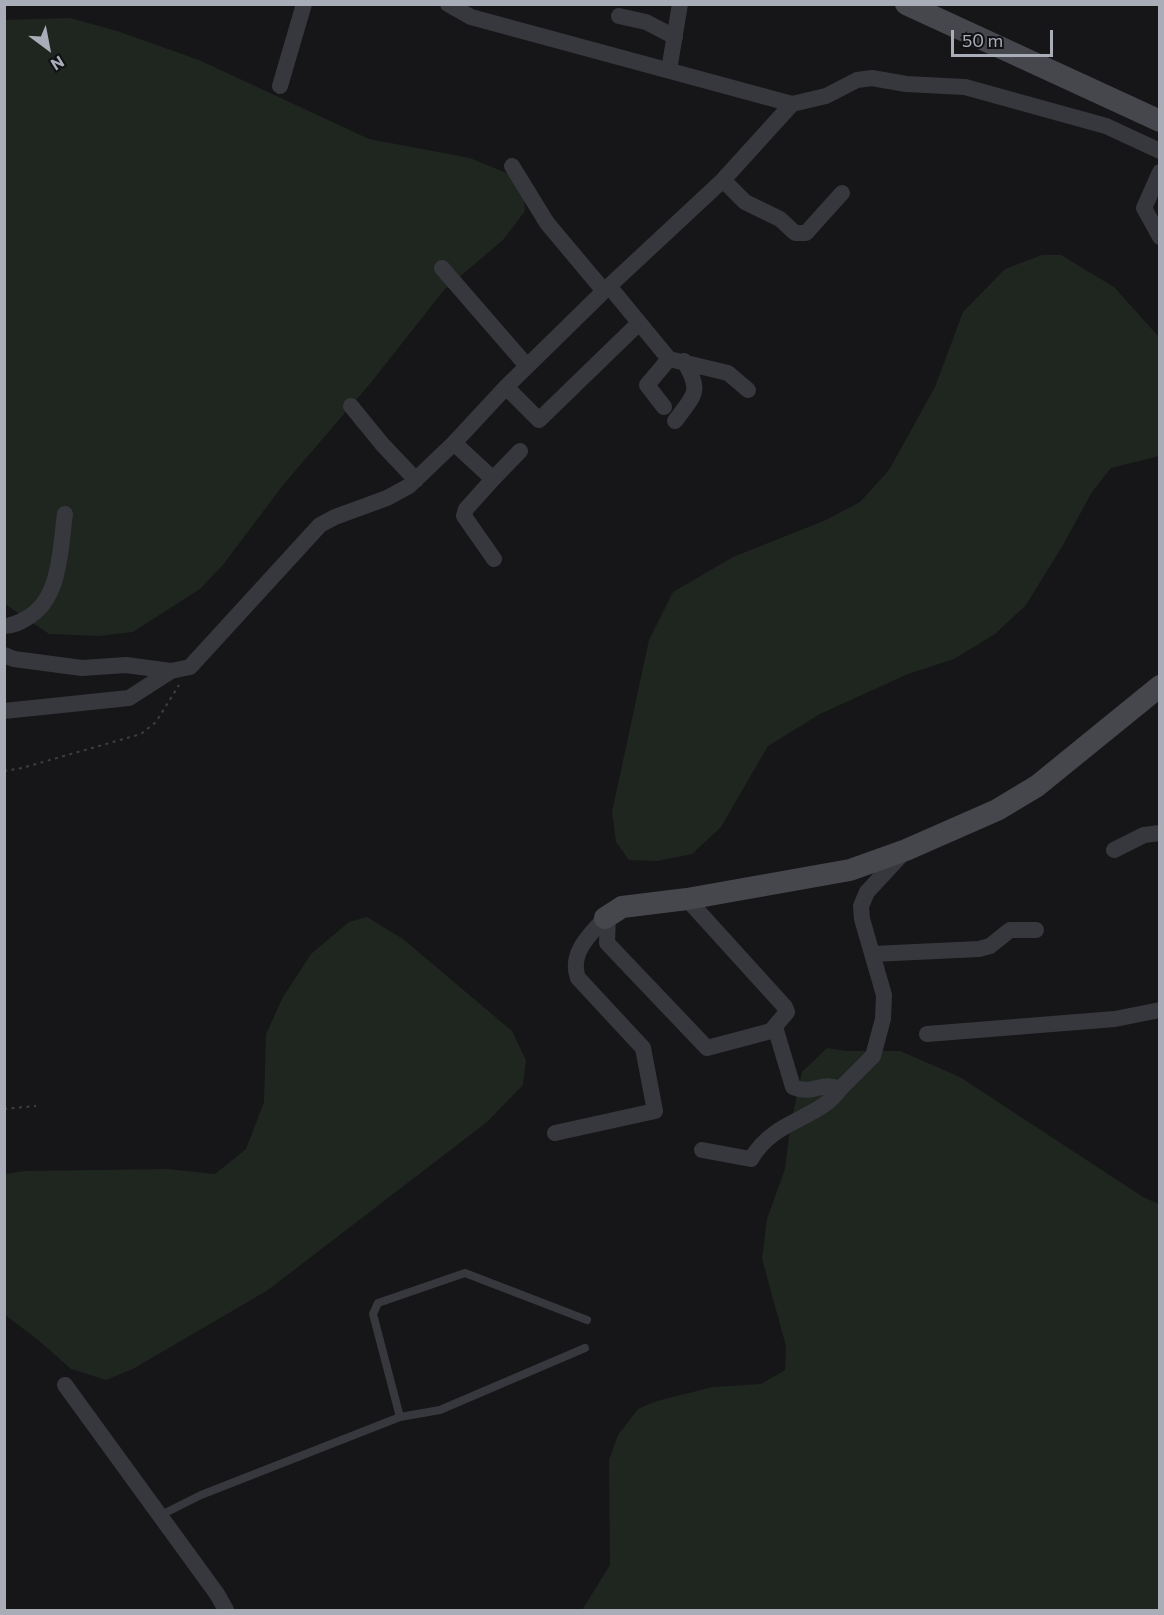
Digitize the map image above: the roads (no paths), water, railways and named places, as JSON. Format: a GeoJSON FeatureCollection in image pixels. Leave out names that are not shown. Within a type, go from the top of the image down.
{"type":"FeatureCollection","features":[{"type":"Feature","properties":{"kind":"street"},"geometry":{"type":"LineString","coordinates":[[280,86],[304,4]]}},
{"type":"Feature","properties":{"kind":"street"},"geometry":{"type":"LineString","coordinates":[[448,4],[471,16],[792,104],[826,96],[857,80],[872,78],[906,84],[965,87],[1106,126],[1160,151]]}},
{"type":"Feature","properties":{"kind":"street"},"geometry":{"type":"LineString","coordinates":[[669,70],[680,4]]}},
{"type":"Feature","properties":{"kind":"street"},"geometry":{"type":"LineString","coordinates":[[906,4],[1160,121]]}},
{"type":"Feature","properties":{"kind":"street"},"geometry":{"type":"LineString","coordinates":[[619,16],[646,22],[675,37]]}},
{"type":"Feature","properties":{"kind":"street"},"geometry":{"type":"LineString","coordinates":[[4,655],[14,659],[82,668],[126,665],[171,671],[190,667],[320,525],[335,517],[387,498],[416,480],[527,366],[723,180],[792,104]]}},
{"type":"Feature","properties":{"kind":"street"},"geometry":{"type":"LineString","coordinates":[[512,166],[547,223],[694,379],[695,390],[690,402],[675,421]]}},
{"type":"Feature","properties":{"kind":"street"},"geometry":{"type":"LineString","coordinates":[[1160,172],[1144,208],[1160,237]]}},
{"type":"Feature","properties":{"kind":"street"},"geometry":{"type":"LineString","coordinates":[[723,180],[745,202],[780,219],[795,233],[806,232],[842,193]]}},
{"type":"Feature","properties":{"kind":"street"},"geometry":{"type":"LineString","coordinates":[[442,268],[527,366]]}},
{"type":"Feature","properties":{"kind":"street"},"geometry":{"type":"LineString","coordinates":[[506,387],[539,420],[639,323]]}},
{"type":"Feature","properties":{"kind":"street"},"geometry":{"type":"LineString","coordinates":[[676,360],[728,373],[748,390]]}},
{"type":"Feature","properties":{"kind":"street"},"geometry":{"type":"LineString","coordinates":[[664,407],[647,385],[676,360]]}},
{"type":"Feature","properties":{"kind":"street"},"geometry":{"type":"LineString","coordinates":[[351,406],[416,480]]}},
{"type":"Feature","properties":{"kind":"street"},"geometry":{"type":"LineString","coordinates":[[454,443],[493,479]]}},
{"type":"Feature","properties":{"kind":"street"},"geometry":{"type":"LineString","coordinates":[[494,559],[464,516],[466,509],[520,451]]}},
{"type":"Feature","properties":{"kind":"street"},"geometry":{"type":"LineString","coordinates":[[4,626],[20,622],[33,615],[46,601],[58,565],[65,514]]}},
{"type":"Feature","properties":{"kind":"street"},"geometry":{"type":"LineString","coordinates":[[4,711],[129,698],[171,671]]}},
{"type":"Feature","properties":{"kind":"street"},"geometry":{"type":"LineString","coordinates":[[555,1133],[655,1111],[644,1048],[578,978],[575,969],[577,955],[588,936],[607,916],[622,907],[687,899],[850,870],[906,850],[997,810],[1037,786],[1160,686]]}},
{"type":"Feature","properties":{"kind":"street"},"geometry":{"type":"LineString","coordinates":[[1114,850],[1144,835],[1160,833]]}},
{"type":"Feature","properties":{"kind":"street"},"geometry":{"type":"LineString","coordinates":[[702,1150],[751,1159],[758,1147],[770,1135],[833,1099],[873,1056],[883,1019],[885,995],[862,919],[861,906],[867,892],[906,850]]}},
{"type":"Feature","properties":{"kind":"street"},"geometry":{"type":"LineString","coordinates":[[607,916],[607,943],[706,1048],[771,1031],[787,1012],[785,1007],[687,899]]}},
{"type":"Feature","properties":{"kind":"street"},"geometry":{"type":"LineString","coordinates":[[873,954],[979,949],[990,946],[1010,930],[1036,930]]}},
{"type":"Feature","properties":{"kind":"street"},"geometry":{"type":"LineString","coordinates":[[927,1034],[1115,1019],[1160,1010]]}},
{"type":"Feature","properties":{"kind":"street"},"geometry":{"type":"LineString","coordinates":[[775,1027],[793,1087],[802,1091],[832,1084],[840,1089]]}},
{"type":"Feature","properties":{"kind":"street"},"geometry":{"type":"LineString","coordinates":[[65,1385],[217,1594],[226,1611]]}},
{"type":"Feature","properties":{"kind":"lane"},"geometry":{"type":"LineString","coordinates":[[400,1418],[372,1314],[378,1303],[465,1273],[587,1320]]}},
{"type":"Feature","properties":{"kind":"lane"},"geometry":{"type":"LineString","coordinates":[[159,1516],[201,1495],[400,1418],[440,1410],[585,1348]]}}]}
